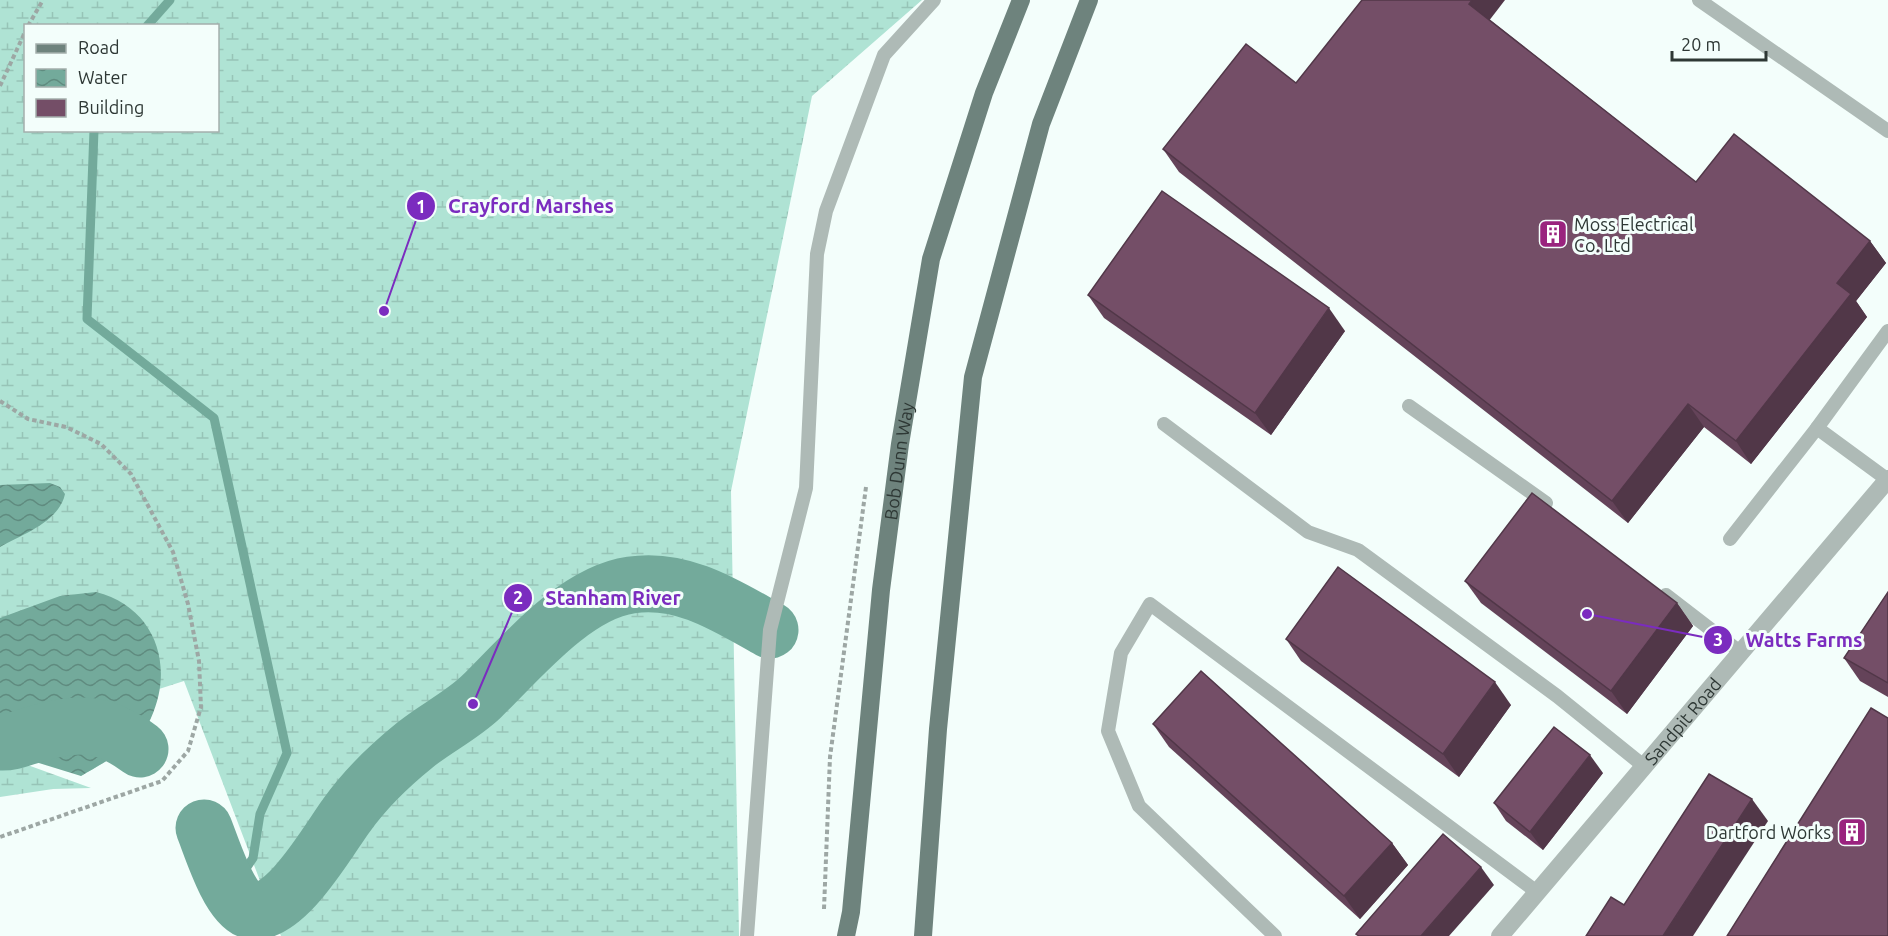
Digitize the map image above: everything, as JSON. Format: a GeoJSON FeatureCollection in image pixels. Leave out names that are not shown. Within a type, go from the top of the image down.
{"type":"FeatureCollection","features":[{"type":"Feature","properties":{"kind":"main road","name":"Bob Dunn Way"},"geometry":{"type":"LineString","coordinates":[[846,936],[851,912],[884,567],[900,444],[931,259],[984,93],[1021,0]]}},
{"type":"Feature","properties":{"kind":"main road"},"geometry":{"type":"LineString","coordinates":[[923,936],[939,718],[973,377],[1041,124],[1089,0]]}},
{"type":"Feature","properties":{"kind":"street","name":"Sandpit Road"},"geometry":{"type":"LineString","coordinates":[[1500,936],[1888,480]]}},
{"type":"Feature","properties":{"kind":"lane"},"geometry":{"type":"LineString","coordinates":[[747,936],[770,630],[806,488],[817,254],[826,211],[884,55],[933,0]]}},
{"type":"Feature","properties":{"kind":"lane"},"geometry":{"type":"LineString","coordinates":[[1699,0],[1888,131]]}},
{"type":"Feature","properties":{"kind":"lane"},"geometry":{"type":"LineString","coordinates":[[1730,539],[1817,428],[1888,331]]}},
{"type":"Feature","properties":{"kind":"lane"},"geometry":{"type":"LineString","coordinates":[[1410,406],[1555,510]]}},
{"type":"Feature","properties":{"kind":"lane"},"geometry":{"type":"LineString","coordinates":[[1164,424],[1308,532],[1358,550],[1557,696],[1645,767]]}},
{"type":"Feature","properties":{"kind":"lane"},"geometry":{"type":"LineString","coordinates":[[1817,428],[1888,480]]}},
{"type":"Feature","properties":{"kind":"lane"},"geometry":{"type":"LineString","coordinates":[[1657,588],[1740,652]]}},
{"type":"Feature","properties":{"kind":"lane"},"geometry":{"type":"LineString","coordinates":[[1275,936],[1139,806],[1108,731],[1121,653],[1150,604],[1537,892]]}},
{"type":"Feature","properties":{"kind":"path"},"geometry":{"type":"LineString","coordinates":[[29,24],[43,0]]}},
{"type":"Feature","properties":{"kind":"path"},"geometry":{"type":"LineString","coordinates":[[0,86],[24,34]]}},
{"type":"Feature","properties":{"kind":"path"},"geometry":{"type":"LineString","coordinates":[[0,401],[28,419],[66,427],[101,444],[131,474],[173,552],[188,604],[199,661],[201,707],[188,750],[162,781],[0,837]]}},
{"type":"Feature","properties":{"kind":"green space"},"geometry":{"type":"Polygon","coordinates":[[[0,0],[922,0],[812,96],[731,491],[739,936],[281,936],[184,681],[159,689],[150,720],[125,750],[81,776],[28,733],[0,741],[0,0]]]}},
{"type":"Feature","properties":{"kind":"green space"},"geometry":{"type":"Polygon","coordinates":[[[0,755],[91,788],[53,789],[0,797],[0,755]]]}},
{"type":"Feature","properties":{"kind":"water"},"geometry":{"type":"Polygon","coordinates":[[[50,483],[60,487],[65,494],[56,512],[39,526],[0,547],[0,485],[50,483]]]}},
{"type":"Feature","properties":{"kind":"water"},"geometry":{"type":"Polygon","coordinates":[[[96,592],[116,600],[133,611],[146,624],[155,641],[160,659],[161,678],[158,698],[145,728],[121,752],[81,776],[0,751],[0,618],[60,596],[96,592]]]}},
{"type":"Feature","properties":{"kind":"building","name":"Moss Electrical Co. Ltd"},"geometry":{"type":"Polygon","coordinates":[[[1362,0],[1472,0],[1469,4],[1696,182],[1734,134],[1870,241],[1837,283],[1851,294],[1736,441],[1688,404],[1612,501],[1163,149],[1246,44],[1296,83],[1362,0]]]}},
{"type":"Feature","properties":{"kind":"building"},"geometry":{"type":"Polygon","coordinates":[[[1162,191],[1329,308],[1255,413],[1088,295],[1162,191]]]}},
{"type":"Feature","properties":{"kind":"building"},"geometry":{"type":"Polygon","coordinates":[[[1532,493],[1677,603],[1611,691],[1465,581],[1532,493]]]}},
{"type":"Feature","properties":{"kind":"building"},"geometry":{"type":"Polygon","coordinates":[[[1338,567],[1495,682],[1443,754],[1286,639],[1338,567]]]}},
{"type":"Feature","properties":{"kind":"building"},"geometry":{"type":"Polygon","coordinates":[[[1888,592],[1888,683],[1844,658],[1888,592]]]}},
{"type":"Feature","properties":{"kind":"building"},"geometry":{"type":"Polygon","coordinates":[[[1201,671],[1392,843],[1344,896],[1153,724],[1201,671]]]}},
{"type":"Feature","properties":{"kind":"building","name":"Dartford Works"},"geometry":{"type":"Polygon","coordinates":[[[1871,708],[1888,718],[1888,936],[1727,936],[1871,708]]]}},
{"type":"Feature","properties":{"kind":"building"},"geometry":{"type":"Polygon","coordinates":[[[1554,727],[1590,755],[1530,832],[1494,803],[1554,727]]]}},
{"type":"Feature","properties":{"kind":"building"},"geometry":{"type":"Polygon","coordinates":[[[1709,774],[1752,799],[1663,936],[1586,936],[1611,897],[1624,905],[1709,774]]]}},
{"type":"Feature","properties":{"kind":"building"},"geometry":{"type":"Polygon","coordinates":[[[1443,834],[1481,867],[1421,936],[1359,936],[1356,934],[1443,834]]]}},
{"type":"Feature","properties":{"kind":"waterway"},"geometry":{"type":"LineString","coordinates":[[149,24],[170,0]]}},
{"type":"Feature","properties":{"kind":"waterway"},"geometry":{"type":"LineString","coordinates":[[94,132],[87,319],[214,418],[287,753],[260,814],[253,858],[231,891],[247,936]]}},
{"type":"Feature","properties":{"kind":"waterway"},"geometry":{"type":"LineString","coordinates":[[204,828],[222,874],[235,897],[249,910],[262,910],[276,903],[304,876],[369,787],[405,753],[473,704],[549,630],[589,601],[610,591],[631,585],[669,585],[721,603],[770,630]]}},
{"type":"Feature","properties":{"kind":"waterway"},"geometry":{"type":"LineString","coordinates":[[0,742],[14,741],[65,727],[91,726],[115,733],[140,749]]}},
{"type":"Feature","properties":{"kind":"place","name":"Moss Electrical Co. Ltd"},"geometry":{"type":"Point","coordinates":[1553,234]}},
{"type":"Feature","properties":{"kind":"place","name":"Crayford Marshes"},"geometry":{"type":"Point","coordinates":[384,311]}},
{"type":"Feature","properties":{"kind":"place","name":"Watts Farms"},"geometry":{"type":"Point","coordinates":[1587,614]}},
{"type":"Feature","properties":{"kind":"place","name":"Stanham River"},"geometry":{"type":"Point","coordinates":[473,704]}},
{"type":"Feature","properties":{"kind":"place","name":"Dartford Works"},"geometry":{"type":"Point","coordinates":[1852,832]}}]}
